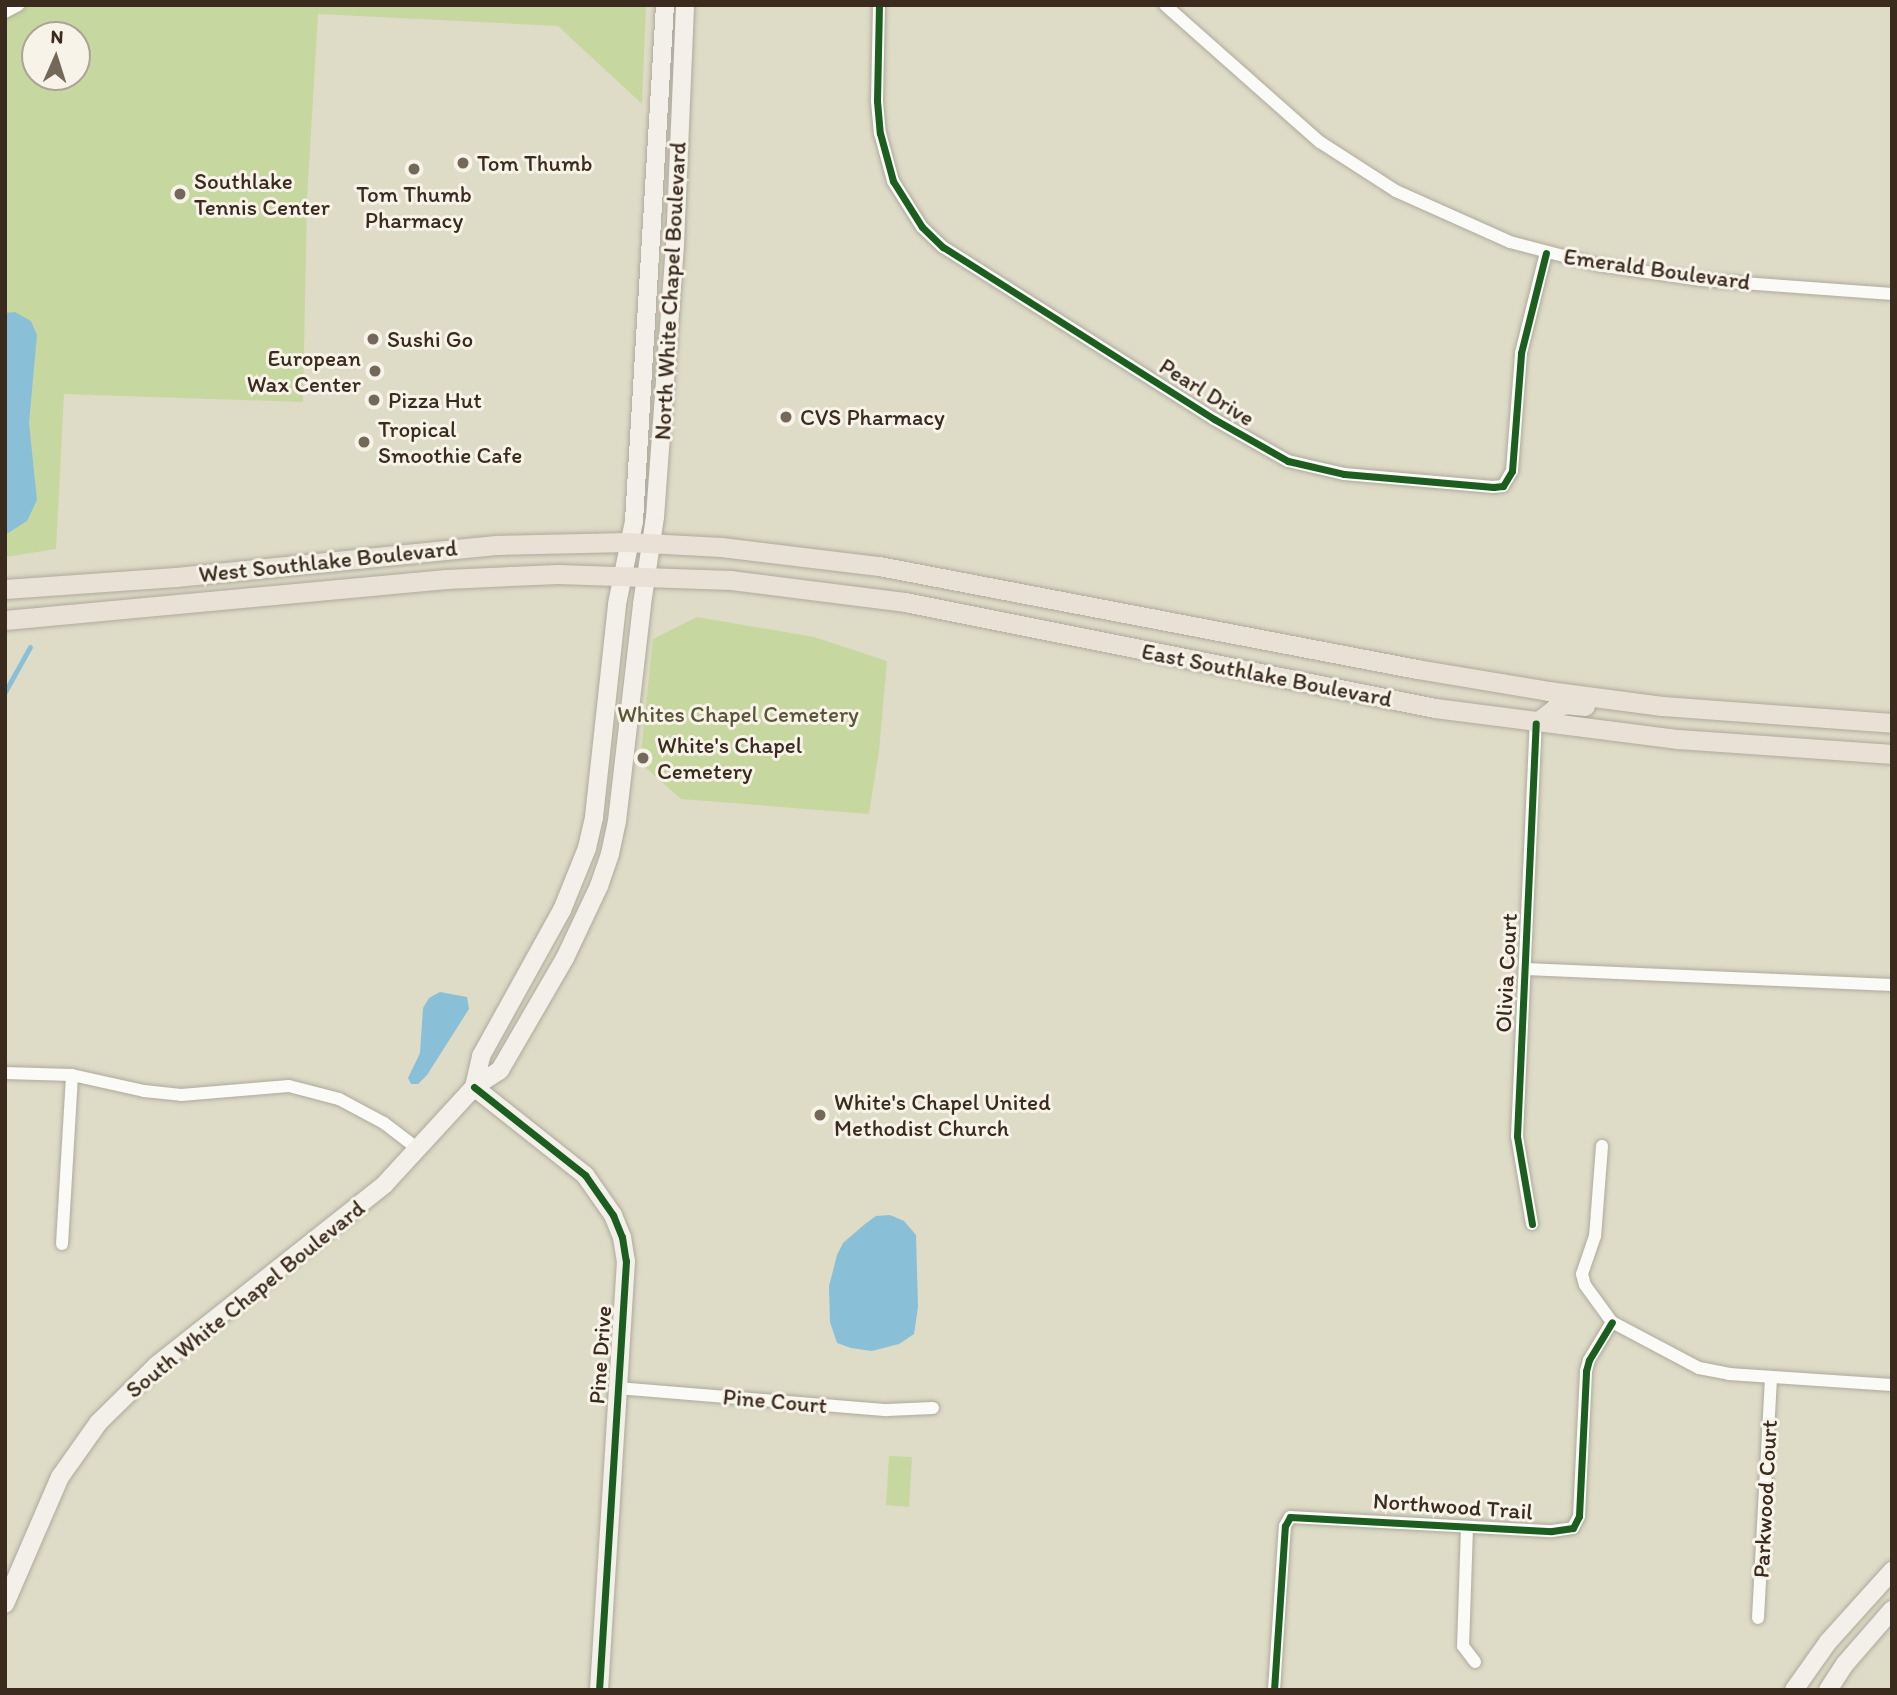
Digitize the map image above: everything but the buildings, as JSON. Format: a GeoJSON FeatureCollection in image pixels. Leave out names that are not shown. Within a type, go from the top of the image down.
{"type":"FeatureCollection","features":[{"type":"Feature","properties":{"kind":"main road","name":"North White Chapel Boulevard"},"geometry":{"type":"LineString","coordinates":[[623,574],[634,521],[665,5]]}},
{"type":"Feature","properties":{"kind":"main road","name":"North White Chapel Boulevard"},"geometry":{"type":"LineString","coordinates":[[645,575],[651,543],[668,365],[685,5]]}},
{"type":"Feature","properties":{"kind":"main road","name":"West Southlake Boulevard"},"geometry":{"type":"LineString","coordinates":[[5,589],[176,577],[444,548],[563,542],[651,543]]}},
{"type":"Feature","properties":{"kind":"main road","name":"East Southlake Boulevard"},"geometry":{"type":"LineString","coordinates":[[651,543],[794,554],[1013,590],[1417,669],[1662,706],[1892,723]]}},
{"type":"Feature","properties":{"kind":"main road","name":"South White Chapel Boulevard"},"geometry":{"type":"LineString","coordinates":[[474,1087],[481,1056],[543,947],[587,848],[599,782],[623,574]]}},
{"type":"Feature","properties":{"kind":"main road","name":"West Southlake Boulevard"},"geometry":{"type":"LineString","coordinates":[[5,620],[446,579],[645,575]]}},
{"type":"Feature","properties":{"kind":"main road","name":"East Southlake Boulevard"},"geometry":{"type":"LineString","coordinates":[[645,575],[834,591],[1005,622],[1435,708],[1536,723],[1678,740],[1892,754]]}},
{"type":"Feature","properties":{"kind":"main road","name":"South White Chapel Boulevard"},"geometry":{"type":"LineString","coordinates":[[5,1604],[60,1477],[99,1422],[158,1365],[384,1185],[474,1087],[500,1070],[583,920],[611,854],[623,785],[645,575]]}},
{"type":"Feature","properties":{"kind":"main road"},"geometry":{"type":"LineString","coordinates":[[1005,622],[1013,590]]}},
{"type":"Feature","properties":{"kind":"main road"},"geometry":{"type":"LineString","coordinates":[[1536,723],[1543,715],[1566,705],[1648,710],[1662,706]]}},
{"type":"Feature","properties":{"kind":"main road","name":"Pine Drive"},"geometry":{"type":"LineString","coordinates":[[474,1087],[585,1175],[613,1215],[622,1237],[626,1261],[599,1690]]}},
{"type":"Feature","properties":{"kind":"main road"},"geometry":{"type":"LineString","coordinates":[[1794,1690],[1828,1642],[1892,1571]]}},
{"type":"Feature","properties":{"kind":"main road"},"geometry":{"type":"LineString","coordinates":[[1828,1690],[1845,1664],[1892,1610]]}},
{"type":"Feature","properties":{"kind":"street"},"geometry":{"type":"LineString","coordinates":[[5,12],[18,5]]}},
{"type":"Feature","properties":{"kind":"street","name":"Pearl Drive"},"geometry":{"type":"LineString","coordinates":[[879,5],[877,101],[880,133],[893,181],[922,227],[943,247],[1214,419],[1288,461],[1344,474],[1503,486],[1512,471],[1521,354],[1546,253]]}},
{"type":"Feature","properties":{"kind":"street","name":"Emerald Boulevard"},"geometry":{"type":"LineString","coordinates":[[1165,5],[1320,142],[1369,176],[1468,225],[1546,253],[1598,265],[1702,280],[1892,294]]}},
{"type":"Feature","properties":{"kind":"street","name":"Olivia Court"},"geometry":{"type":"LineString","coordinates":[[1532,1224],[1517,1136],[1536,723]]}},
{"type":"Feature","properties":{"kind":"street"},"geometry":{"type":"LineString","coordinates":[[1526,969],[1892,985]]}},
{"type":"Feature","properties":{"kind":"street"},"geometry":{"type":"LineString","coordinates":[[5,1073],[72,1075],[144,1091],[181,1095],[289,1086],[339,1099],[384,1123],[418,1149]]}},
{"type":"Feature","properties":{"kind":"street"},"geometry":{"type":"LineString","coordinates":[[62,1244],[72,1075]]}},
{"type":"Feature","properties":{"kind":"street"},"geometry":{"type":"LineString","coordinates":[[1602,1146],[1595,1236],[1582,1274],[1584,1285],[1612,1322],[1699,1368],[1771,1380],[1892,1385]]}},
{"type":"Feature","properties":{"kind":"street","name":"Northwood Trail"},"geometry":{"type":"LineString","coordinates":[[1274,1690],[1285,1527],[1290,1517],[1552,1531],[1573,1528],[1579,1516],[1586,1371],[1589,1360],[1612,1322]]}},
{"type":"Feature","properties":{"kind":"street","name":"Parkwood Court"},"geometry":{"type":"LineString","coordinates":[[1758,1618],[1771,1380]]}},
{"type":"Feature","properties":{"kind":"street","name":"Pine Court"},"geometry":{"type":"LineString","coordinates":[[617,1388],[887,1410],[933,1408]]}},
{"type":"Feature","properties":{"kind":"street"},"geometry":{"type":"LineString","coordinates":[[1467,1527],[1463,1646],[1475,1662]]}},
{"type":"Feature","properties":{"kind":"green space","name":"Southlake Tennis Center"},"geometry":{"type":"Polygon","coordinates":[[[5,5],[646,5],[642,104],[558,26],[318,14],[307,199],[303,402],[64,394],[56,549],[5,557],[5,5]]]}},
{"type":"Feature","properties":{"kind":"green space","name":"Whites Chapel Cemetery"},"geometry":{"type":"Polygon","coordinates":[[[697,617],[814,637],[887,661],[879,751],[869,814],[681,799],[640,763],[653,639],[697,617]]]}},
{"type":"Feature","properties":{"kind":"green space"},"geometry":{"type":"Polygon","coordinates":[[[889,1456],[912,1457],[909,1507],[886,1505],[889,1456]]]}},
{"type":"Feature","properties":{"kind":"water"},"geometry":{"type":"Polygon","coordinates":[[[15,312],[31,321],[37,335],[29,423],[37,500],[27,521],[5,535],[5,313],[15,312]]]}},
{"type":"Feature","properties":{"kind":"water"},"geometry":{"type":"Polygon","coordinates":[[[440,992],[467,997],[469,1009],[427,1075],[418,1084],[411,1084],[408,1078],[420,1053],[423,1008],[429,998],[440,992]]]}},
{"type":"Feature","properties":{"kind":"water"},"geometry":{"type":"Polygon","coordinates":[[[890,1215],[904,1221],[916,1235],[918,1307],[914,1334],[899,1344],[872,1351],[851,1348],[837,1343],[830,1322],[829,1286],[837,1255],[843,1243],[865,1224],[876,1216],[890,1215]]]}},
{"type":"Feature","properties":{"kind":"waterway"},"geometry":{"type":"LineString","coordinates":[[5,692],[30,647]]}},
{"type":"Feature","properties":{"kind":"cycle path"},"geometry":{"type":"LineString","coordinates":[[879,5],[877,101],[880,133],[893,181],[922,227],[943,247],[1214,419],[1288,461],[1344,474],[1503,486],[1512,471],[1521,353],[1546,253]]}},
{"type":"Feature","properties":{"kind":"cycle path"},"geometry":{"type":"LineString","coordinates":[[1532,1224],[1517,1136],[1536,723]]}},
{"type":"Feature","properties":{"kind":"cycle path"},"geometry":{"type":"LineString","coordinates":[[474,1087],[585,1175],[613,1215],[622,1237],[626,1261],[599,1690]]}},
{"type":"Feature","properties":{"kind":"cycle path"},"geometry":{"type":"LineString","coordinates":[[1274,1690],[1285,1526],[1290,1517],[1552,1531],[1573,1528],[1579,1516],[1586,1371],[1589,1360],[1612,1322]]}},
{"type":"Feature","properties":{"kind":"place","name":"Tom Thumb"},"geometry":{"type":"Point","coordinates":[463,163]}},
{"type":"Feature","properties":{"kind":"place","name":"Tom Thumb Pharmacy"},"geometry":{"type":"Point","coordinates":[414,169]}},
{"type":"Feature","properties":{"kind":"place","name":"Southlake Tennis Center"},"geometry":{"type":"Point","coordinates":[180,194]}},
{"type":"Feature","properties":{"kind":"place","name":"Sushi Go"},"geometry":{"type":"Point","coordinates":[373,339]}},
{"type":"Feature","properties":{"kind":"place","name":"European Wax Center"},"geometry":{"type":"Point","coordinates":[375,371]}},
{"type":"Feature","properties":{"kind":"place","name":"Pizza Hut"},"geometry":{"type":"Point","coordinates":[374,400]}},
{"type":"Feature","properties":{"kind":"place","name":"CVS Pharmacy"},"geometry":{"type":"Point","coordinates":[786,417]}},
{"type":"Feature","properties":{"kind":"place","name":"Tropical Smoothie Cafe"},"geometry":{"type":"Point","coordinates":[364,442]}},
{"type":"Feature","properties":{"kind":"place","name":"White's Chapel Cemetery"},"geometry":{"type":"Point","coordinates":[643,758]}},
{"type":"Feature","properties":{"kind":"place","name":"White's Chapel United Methodist Church"},"geometry":{"type":"Point","coordinates":[820,1115]}}]}
